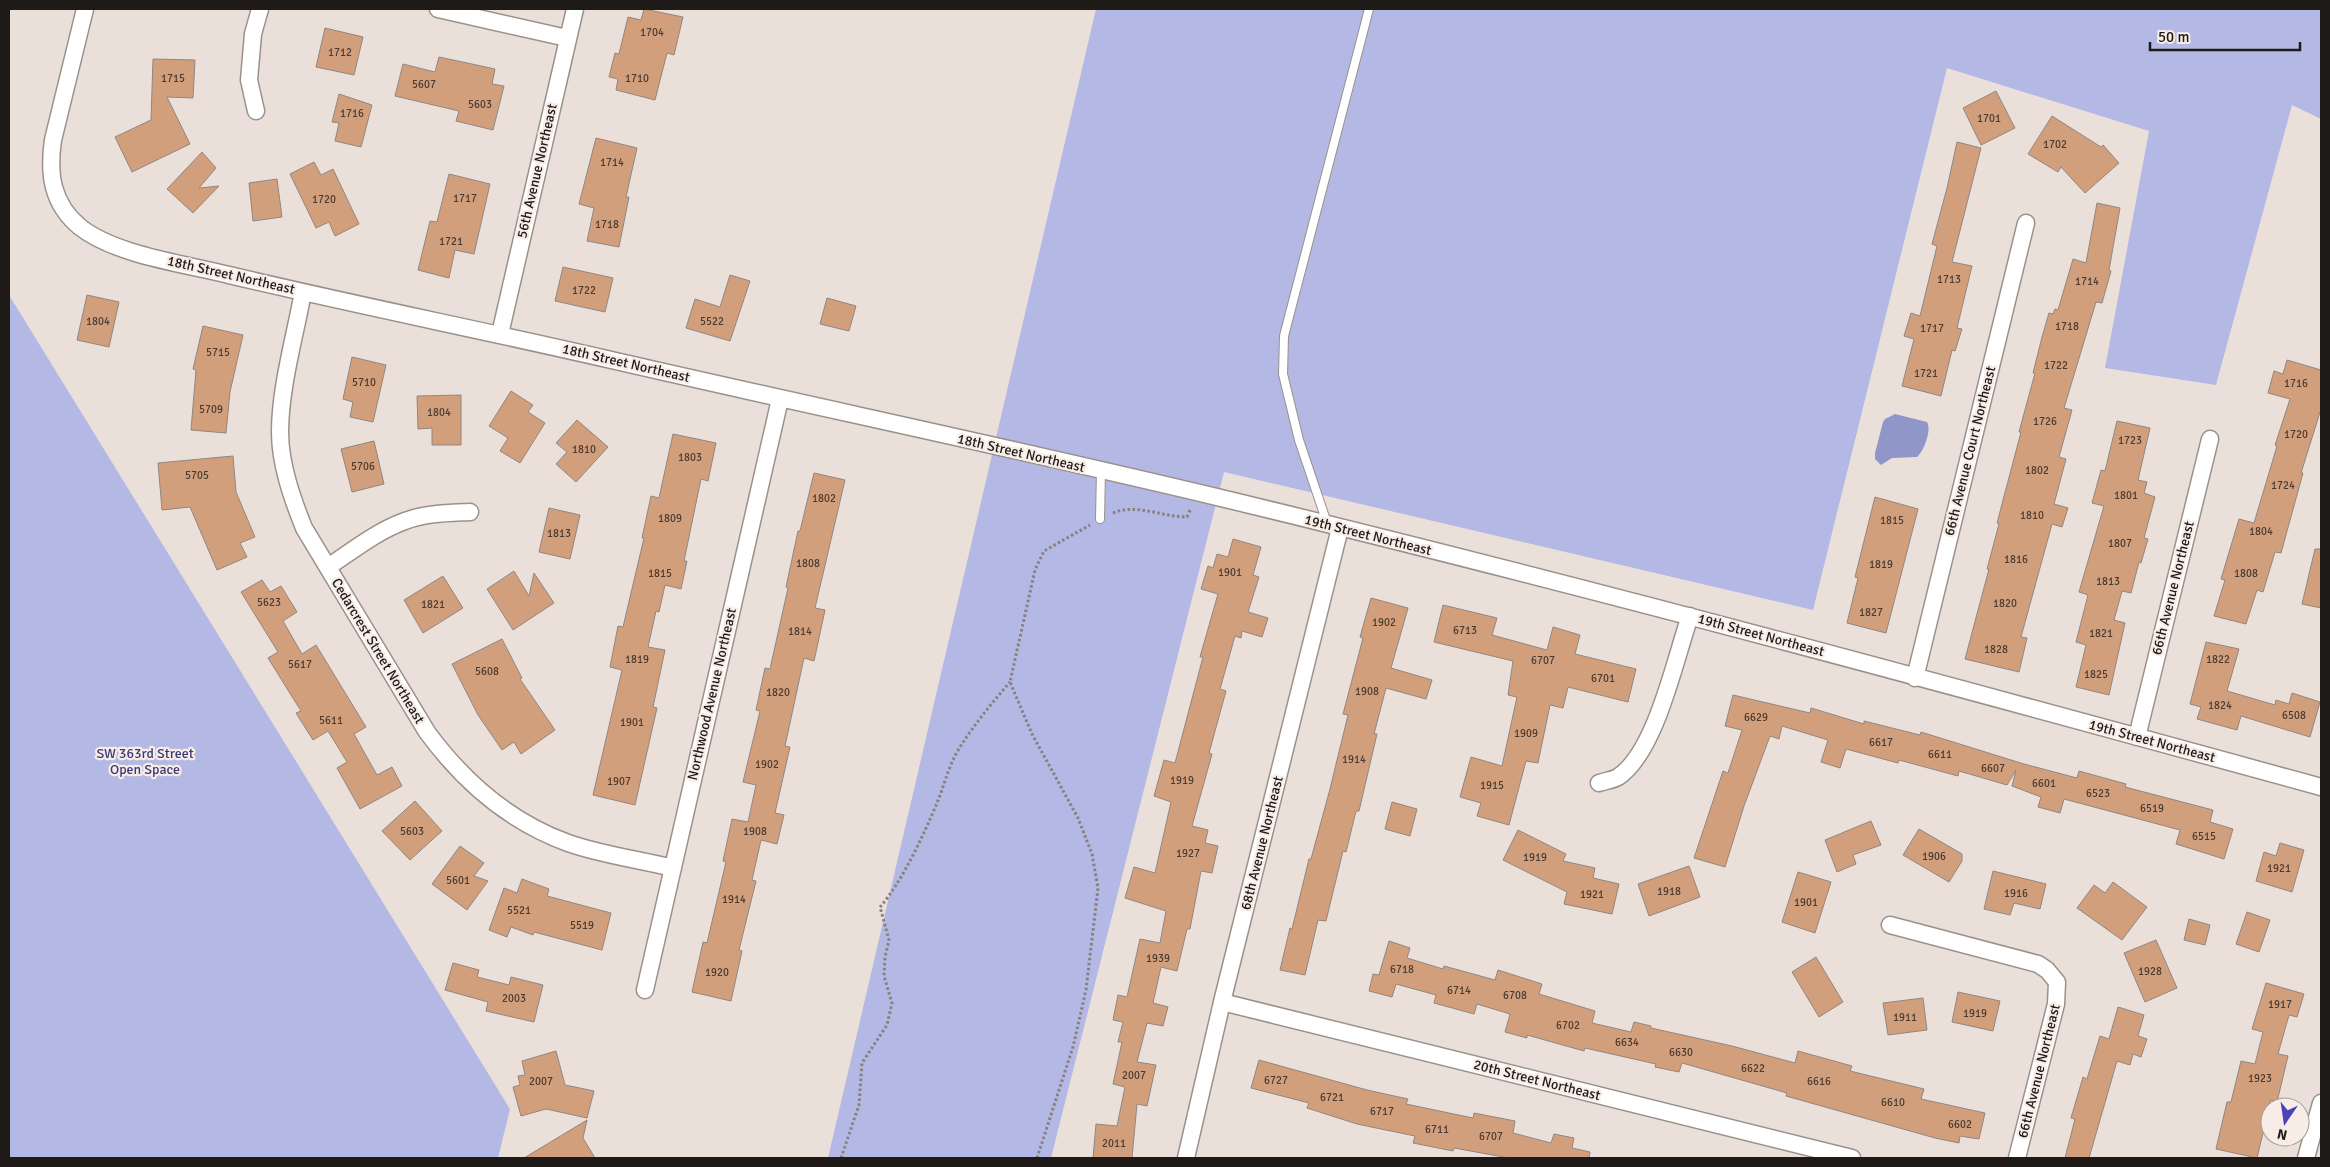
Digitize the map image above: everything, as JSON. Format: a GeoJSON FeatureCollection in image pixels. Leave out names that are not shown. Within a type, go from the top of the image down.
{"type":"FeatureCollection","features":[{"type":"Feature","properties":{"kind":"street","name":"18th Street Northeast"},"geometry":{"type":"LineString","coordinates":[[85,9],[53,140],[50,162],[51,179],[65,212],[76,224],[93,236],[112,245],[304,292],[500,334],[1198,493]]}},
{"type":"Feature","properties":{"kind":"street"},"geometry":{"type":"LineString","coordinates":[[256,111],[248,80],[253,34],[260,9]]}},
{"type":"Feature","properties":{"kind":"street"},"geometry":{"type":"LineString","coordinates":[[438,9],[567,38]]}},
{"type":"Feature","properties":{"kind":"street","name":"56th Avenue Northeast"},"geometry":{"type":"LineString","coordinates":[[500,334],[575,9]]}},
{"type":"Feature","properties":{"kind":"street","name":"66th Avenue Court Northeast"},"geometry":{"type":"LineString","coordinates":[[1915,678],[2026,223]]}},
{"type":"Feature","properties":{"kind":"street","name":"Cedarcrest Street Northeast"},"geometry":{"type":"LineString","coordinates":[[304,292],[282,410],[280,432],[282,456],[295,505],[304,528],[427,732],[448,760],[469,783],[518,819],[570,844],[673,868]]}},
{"type":"Feature","properties":{"kind":"street","name":"Northwood Avenue Northeast"},"geometry":{"type":"LineString","coordinates":[[645,990],[780,399]]}},
{"type":"Feature","properties":{"kind":"street","name":"66th Avenue Northeast"},"geometry":{"type":"LineString","coordinates":[[2137,736],[2210,440]]}},
{"type":"Feature","properties":{"kind":"street","name":"19th Street Northeast"},"geometry":{"type":"LineString","coordinates":[[1198,493],[1690,616],[2321,787]]}},
{"type":"Feature","properties":{"kind":"street"},"geometry":{"type":"LineString","coordinates":[[328,567],[371,538],[405,521],[429,515],[470,512]]}},
{"type":"Feature","properties":{"kind":"street","name":"68th Avenue Northeast"},"geometry":{"type":"LineString","coordinates":[[1186,1158],[1334,526]]}},
{"type":"Feature","properties":{"kind":"street"},"geometry":{"type":"LineString","coordinates":[[1600,783],[1618,777],[1640,754],[1651,735],[1690,616]]}},
{"type":"Feature","properties":{"kind":"street","name":"66th Avenue Northeast"},"geometry":{"type":"LineString","coordinates":[[1890,925],[2038,964],[2047,970],[2057,982],[2056,1004],[2017,1158]]}},
{"type":"Feature","properties":{"kind":"street","name":"20th Street Northeast"},"geometry":{"type":"LineString","coordinates":[[1222,1002],[1852,1158]]}},
{"type":"Feature","properties":{"kind":"street"},"geometry":{"type":"LineString","coordinates":[[2306,1158],[2321,1103]]}},
{"type":"Feature","properties":{"kind":"lane"},"geometry":{"type":"LineString","coordinates":[[1334,526],[1299,440],[1283,374],[1284,336],[1369,9]]}},
{"type":"Feature","properties":{"kind":"lane"},"geometry":{"type":"LineString","coordinates":[[1100,519],[1101,471]]}},
{"type":"Feature","properties":{"kind":"path"},"geometry":{"type":"LineString","coordinates":[[841,1158],[859,1104],[862,1063],[887,1025],[892,1003],[884,976],[885,957],[890,940],[880,907],[891,894],[937,803],[957,753],[985,712],[1010,682],[1035,570],[1044,551],[1100,519],[1130,508],[1154,514],[1187,517],[1198,493]]}},
{"type":"Feature","properties":{"kind":"path"},"geometry":{"type":"LineString","coordinates":[[1010,682],[1032,734],[1078,818],[1092,854],[1098,888],[1086,990],[1072,1047],[1037,1158]]}},
{"type":"Feature","properties":{"kind":"green space"},"geometry":{"type":"Polygon","coordinates":[[[1096,9],[2321,9],[2321,119],[2292,105],[2216,385],[2105,368],[2149,131],[1947,68],[1813,610],[1224,472],[1051,1158],[828,1158],[1096,9]]]}},
{"type":"Feature","properties":{"kind":"green space","name":"SW 363rd Street Open Space"},"geometry":{"type":"Polygon","coordinates":[[[9,295],[510,1109],[498,1158],[9,1158],[9,295]]]}},
{"type":"Feature","properties":{"kind":"shaded area"},"geometry":{"type":"Polygon","coordinates":[[[1895,414],[1927,422],[1929,430],[1922,450],[1917,457],[1892,458],[1881,465],[1875,459],[1875,453],[1883,422],[1895,414]]]}},
{"type":"Feature","properties":{"kind":"building"},"geometry":{"type":"Polygon","coordinates":[[[644,9],[683,17],[674,55],[667,53],[655,100],[616,90],[618,79],[609,77],[615,53],[619,54],[628,17],[641,20],[644,9]]]}},
{"type":"Feature","properties":{"kind":"building"},"geometry":{"type":"Polygon","coordinates":[[[325,28],[363,37],[354,75],[316,67],[325,28]]]}},
{"type":"Feature","properties":{"kind":"building"},"geometry":{"type":"Polygon","coordinates":[[[439,57],[495,69],[492,84],[504,86],[493,130],[456,121],[459,111],[395,96],[403,64],[435,72],[439,57]]]}},
{"type":"Feature","properties":{"kind":"building"},"geometry":{"type":"Polygon","coordinates":[[[153,59],[195,60],[193,98],[167,97],[190,144],[132,172],[115,137],[151,120],[153,59]]]}},
{"type":"Feature","properties":{"kind":"building"},"geometry":{"type":"Polygon","coordinates":[[[1996,91],[2015,128],[1981,145],[1963,108],[1996,91]]]}},
{"type":"Feature","properties":{"kind":"building"},"geometry":{"type":"Polygon","coordinates":[[[339,94],[372,105],[361,147],[335,141],[339,123],[332,122],[339,94]]]}},
{"type":"Feature","properties":{"kind":"building"},"geometry":{"type":"Polygon","coordinates":[[[2052,116],[2101,147],[2103,145],[2119,163],[2085,193],[2061,167],[2058,172],[2028,154],[2052,116]]]}},
{"type":"Feature","properties":{"kind":"building"},"geometry":{"type":"Polygon","coordinates":[[[596,138],[637,148],[626,197],[629,197],[619,247],[587,241],[594,208],[579,204],[596,138]]]}},
{"type":"Feature","properties":{"kind":"building"},"geometry":{"type":"Polygon","coordinates":[[[1957,142],[1981,148],[1952,262],[1972,266],[1957,328],[1962,329],[1955,351],[1952,350],[1941,396],[1902,386],[1914,339],[1904,336],[1911,313],[1920,316],[1937,246],[1932,244],[1957,142]]]}},
{"type":"Feature","properties":{"kind":"building"},"geometry":{"type":"Polygon","coordinates":[[[202,152],[216,168],[199,188],[219,186],[193,213],[167,189],[202,152]]]}},
{"type":"Feature","properties":{"kind":"building"},"geometry":{"type":"Polygon","coordinates":[[[314,162],[321,175],[333,169],[359,224],[335,236],[329,222],[316,228],[290,174],[314,162]]]}},
{"type":"Feature","properties":{"kind":"building"},"geometry":{"type":"Polygon","coordinates":[[[449,174],[490,184],[474,254],[455,250],[449,278],[418,270],[430,221],[437,222],[449,174]]]}},
{"type":"Feature","properties":{"kind":"building"},"geometry":{"type":"Polygon","coordinates":[[[277,179],[282,217],[253,221],[249,183],[277,179]]]}},
{"type":"Feature","properties":{"kind":"building"},"geometry":{"type":"Polygon","coordinates":[[[2097,203],[2120,208],[2109,270],[2111,271],[2102,303],[2096,302],[2064,408],[2072,410],[2059,457],[2066,459],[2054,504],[2068,508],[2062,527],[2052,524],[2021,637],[2027,638],[2019,672],[1965,659],[1989,569],[1987,569],[1999,524],[1997,523],[2021,432],[2019,432],[2035,373],[2033,373],[2042,337],[2049,313],[2053,314],[2055,309],[2058,310],[2073,259],[2086,263],[2097,203]]]}},
{"type":"Feature","properties":{"kind":"building"},"geometry":{"type":"Polygon","coordinates":[[[563,267],[613,278],[605,312],[555,301],[563,267]]]}},
{"type":"Feature","properties":{"kind":"building"},"geometry":{"type":"Polygon","coordinates":[[[730,275],[750,281],[730,341],[686,328],[695,299],[720,307],[730,275]]]}},
{"type":"Feature","properties":{"kind":"building"},"geometry":{"type":"Polygon","coordinates":[[[87,295],[119,302],[109,347],[77,340],[87,295]]]}},
{"type":"Feature","properties":{"kind":"building"},"geometry":{"type":"Polygon","coordinates":[[[827,298],[856,306],[849,331],[820,324],[827,298]]]}},
{"type":"Feature","properties":{"kind":"building"},"geometry":{"type":"Polygon","coordinates":[[[203,326],[243,335],[230,392],[226,433],[191,430],[196,370],[193,369],[203,326]]]}},
{"type":"Feature","properties":{"kind":"building"},"geometry":{"type":"Polygon","coordinates":[[[352,357],[386,365],[373,422],[350,417],[353,402],[343,399],[352,357]]]}},
{"type":"Feature","properties":{"kind":"building"},"geometry":{"type":"Polygon","coordinates":[[[2287,360],[2321,370],[2321,409],[2301,473],[2303,473],[2281,553],[2275,552],[2263,592],[2257,590],[2246,624],[2214,616],[2225,580],[2221,579],[2239,519],[2254,523],[2277,446],[2275,445],[2290,399],[2268,393],[2274,371],[2283,374],[2287,360]]]}},
{"type":"Feature","properties":{"kind":"building"},"geometry":{"type":"Polygon","coordinates":[[[511,391],[533,405],[528,412],[545,423],[520,463],[500,451],[508,438],[489,426],[511,391]]]}},
{"type":"Feature","properties":{"kind":"building"},"geometry":{"type":"Polygon","coordinates":[[[461,395],[461,445],[432,445],[432,428],[418,429],[417,396],[461,395]]]}},
{"type":"Feature","properties":{"kind":"building"},"geometry":{"type":"Polygon","coordinates":[[[577,420],[608,447],[576,482],[556,464],[567,452],[556,443],[577,420]]]}},
{"type":"Feature","properties":{"kind":"building"},"geometry":{"type":"Polygon","coordinates":[[[2117,421],[2150,428],[2138,480],[2147,482],[2144,493],[2155,497],[2144,538],[2148,539],[2141,563],[2139,562],[2131,593],[2122,591],[2114,620],[2125,623],[2109,695],[2076,687],[2086,645],[2076,642],[2088,595],[2079,592],[2104,506],[2092,503],[2101,470],[2105,471],[2117,421]]]}},
{"type":"Feature","properties":{"kind":"building"},"geometry":{"type":"Polygon","coordinates":[[[673,434],[716,443],[708,481],[701,479],[684,561],[687,561],[681,589],[665,585],[659,612],[656,611],[648,647],[665,650],[653,707],[657,708],[635,805],[593,795],[622,670],[610,667],[618,626],[623,627],[644,538],[642,538],[651,496],[659,498],[673,434]]]}},
{"type":"Feature","properties":{"kind":"building"},"geometry":{"type":"Polygon","coordinates":[[[374,441],[384,484],[352,492],[341,449],[374,441]]]}},
{"type":"Feature","properties":{"kind":"building"},"geometry":{"type":"Polygon","coordinates":[[[233,456],[236,492],[255,537],[240,543],[247,557],[217,570],[190,507],[162,510],[158,463],[233,456]]]}},
{"type":"Feature","properties":{"kind":"building"},"geometry":{"type":"Polygon","coordinates":[[[814,473],[845,480],[815,608],[825,610],[814,661],[804,658],[785,746],[790,747],[775,813],[784,815],[777,844],[761,840],[752,880],[756,881],[739,950],[742,951],[731,1001],[692,992],[703,942],[707,943],[726,862],[723,861],[732,819],[748,822],[756,785],[743,782],[760,711],[756,710],[765,668],[770,669],[788,588],[786,587],[798,531],[800,531],[814,473]]]}},
{"type":"Feature","properties":{"kind":"building"},"geometry":{"type":"Polygon","coordinates":[[[1875,497],[1918,509],[1886,633],[1847,623],[1858,578],[1855,577],[1875,497]]]}},
{"type":"Feature","properties":{"kind":"building"},"geometry":{"type":"Polygon","coordinates":[[[549,508],[580,515],[570,559],[539,552],[549,508]]]}},
{"type":"Feature","properties":{"kind":"building"},"geometry":{"type":"Polygon","coordinates":[[[1233,539],[1261,547],[1253,575],[1259,577],[1248,612],[1268,618],[1262,637],[1242,631],[1241,638],[1235,636],[1220,689],[1226,691],[1209,753],[1212,754],[1192,826],[1208,830],[1205,843],[1218,846],[1212,873],[1201,871],[1190,929],[1187,929],[1177,971],[1161,967],[1153,1003],[1168,1007],[1163,1026],[1147,1023],[1137,1062],[1156,1065],[1147,1106],[1137,1104],[1132,1158],[1093,1158],[1096,1124],[1117,1126],[1125,1087],[1113,1084],[1122,1042],[1118,1042],[1123,1022],[1113,1020],[1118,995],[1127,997],[1140,939],[1160,943],[1166,911],[1125,898],[1134,867],[1155,873],[1171,802],[1154,796],[1164,760],[1175,763],[1203,657],[1200,657],[1218,594],[1201,589],[1208,566],[1213,568],[1217,554],[1228,557],[1233,539]]]}},
{"type":"Feature","properties":{"kind":"building"},"geometry":{"type":"Polygon","coordinates":[[[2315,549],[2321,549],[2321,608],[2302,604],[2315,549]]]}},
{"type":"Feature","properties":{"kind":"building"},"geometry":{"type":"Polygon","coordinates":[[[514,571],[529,596],[534,573],[554,603],[513,630],[487,589],[514,571]]]}},
{"type":"Feature","properties":{"kind":"building"},"geometry":{"type":"Polygon","coordinates":[[[443,576],[463,608],[423,633],[404,600],[443,576]]]}},
{"type":"Feature","properties":{"kind":"building"},"geometry":{"type":"Polygon","coordinates":[[[262,580],[270,592],[281,586],[297,612],[283,621],[302,654],[316,645],[366,727],[354,734],[377,775],[392,767],[402,786],[360,809],[337,768],[347,762],[328,731],[313,740],[296,713],[301,711],[268,658],[278,652],[241,592],[262,580]]]}},
{"type":"Feature","properties":{"kind":"building"},"geometry":{"type":"Polygon","coordinates":[[[1371,598],[1408,608],[1391,668],[1432,680],[1426,699],[1386,688],[1374,734],[1377,734],[1359,811],[1356,811],[1346,852],[1343,851],[1326,921],[1318,920],[1305,975],[1280,970],[1309,859],[1311,859],[1330,789],[1348,715],[1343,714],[1363,638],[1360,637],[1371,598]]]}},
{"type":"Feature","properties":{"kind":"building"},"geometry":{"type":"Polygon","coordinates":[[[1443,605],[1497,618],[1492,635],[1547,650],[1553,627],[1580,635],[1575,654],[1636,669],[1628,702],[1568,687],[1563,708],[1550,705],[1538,763],[1526,761],[1509,825],[1477,816],[1481,803],[1460,797],[1471,757],[1502,766],[1517,697],[1508,695],[1513,661],[1434,642],[1443,605]]]}},
{"type":"Feature","properties":{"kind":"building"},"geometry":{"type":"Polygon","coordinates":[[[502,639],[522,678],[520,679],[555,730],[521,754],[514,742],[502,750],[478,715],[452,664],[502,639]]]}},
{"type":"Feature","properties":{"kind":"building"},"geometry":{"type":"Polygon","coordinates":[[[2206,642],[2239,649],[2227,691],[2275,705],[2276,700],[2289,704],[2292,693],[2320,702],[2310,737],[2241,716],[2237,730],[2197,719],[2201,707],[2190,704],[2206,642]]]}},
{"type":"Feature","properties":{"kind":"building"},"geometry":{"type":"Polygon","coordinates":[[[1733,695],[1810,713],[1811,708],[1864,724],[1864,721],[1920,735],[1921,732],[2024,764],[2077,778],[2079,771],[2126,784],[2125,787],[2213,810],[2210,822],[2233,829],[2224,859],[2176,844],[2180,830],[2064,799],[2060,813],[2038,807],[2041,797],[2012,786],[2016,770],[2007,785],[1959,771],[1958,776],[1899,760],[1898,763],[1846,749],[1840,768],[1821,762],[1828,740],[1782,726],[1779,739],[1770,736],[1744,806],[1725,867],[1694,858],[1723,771],[1728,773],[1742,730],[1725,726],[1733,695]]]}},
{"type":"Feature","properties":{"kind":"building"},"geometry":{"type":"Polygon","coordinates":[[[415,801],[442,831],[410,860],[382,831],[415,801]]]}},
{"type":"Feature","properties":{"kind":"building"},"geometry":{"type":"Polygon","coordinates":[[[1392,802],[1417,809],[1410,836],[1385,829],[1392,802]]]}},
{"type":"Feature","properties":{"kind":"building"},"geometry":{"type":"Polygon","coordinates":[[[1871,821],[1881,845],[1853,855],[1856,864],[1837,872],[1825,840],[1871,821]]]}},
{"type":"Feature","properties":{"kind":"building"},"geometry":{"type":"Polygon","coordinates":[[[1919,829],[1962,854],[1962,861],[1949,882],[1903,855],[1919,829]]]}},
{"type":"Feature","properties":{"kind":"building"},"geometry":{"type":"Polygon","coordinates":[[[1518,830],[1566,854],[1563,861],[1595,868],[1593,878],[1619,884],[1612,914],[1564,904],[1567,892],[1503,860],[1518,830]]]}},
{"type":"Feature","properties":{"kind":"building"},"geometry":{"type":"Polygon","coordinates":[[[2280,843],[2304,850],[2292,892],[2256,881],[2264,852],[2276,856],[2280,843]]]}},
{"type":"Feature","properties":{"kind":"building"},"geometry":{"type":"Polygon","coordinates":[[[460,846],[484,863],[474,876],[488,881],[467,910],[432,884],[460,846]]]}},
{"type":"Feature","properties":{"kind":"building"},"geometry":{"type":"Polygon","coordinates":[[[1689,866],[1700,897],[1649,916],[1638,884],[1689,866]]]}},
{"type":"Feature","properties":{"kind":"building"},"geometry":{"type":"Polygon","coordinates":[[[1993,871],[2046,884],[2040,909],[2014,903],[2010,915],[1984,909],[1993,871]]]}},
{"type":"Feature","properties":{"kind":"building"},"geometry":{"type":"Polygon","coordinates":[[[1798,872],[1831,882],[1815,933],[1782,922],[1798,872]]]}},
{"type":"Feature","properties":{"kind":"building"},"geometry":{"type":"Polygon","coordinates":[[[522,879],[549,889],[547,896],[611,913],[602,950],[534,932],[533,935],[511,927],[507,937],[489,930],[504,888],[517,893],[522,879]]]}},
{"type":"Feature","properties":{"kind":"building"},"geometry":{"type":"Polygon","coordinates":[[[2113,882],[2147,907],[2122,940],[2077,908],[2094,885],[2105,893],[2113,882]]]}},
{"type":"Feature","properties":{"kind":"building"},"geometry":{"type":"Polygon","coordinates":[[[2247,912],[2270,920],[2259,952],[2236,944],[2247,912]]]}},
{"type":"Feature","properties":{"kind":"building"},"geometry":{"type":"Polygon","coordinates":[[[2189,919],[2210,925],[2205,945],[2184,940],[2189,919]]]}},
{"type":"Feature","properties":{"kind":"building"},"geometry":{"type":"Polygon","coordinates":[[[2156,940],[2177,988],[2145,1002],[2124,953],[2156,940]]]}},
{"type":"Feature","properties":{"kind":"building"},"geometry":{"type":"Polygon","coordinates":[[[1389,941],[1410,948],[1407,958],[1443,969],[1444,966],[1495,980],[1498,970],[1542,984],[1539,994],[1595,1011],[1592,1023],[1631,1032],[1634,1022],[1651,1026],[1651,1028],[1732,1046],[1795,1063],[1798,1051],[1852,1066],[1850,1071],[1924,1089],[1921,1099],[1985,1113],[1979,1139],[1960,1136],[1959,1143],[1935,1138],[1786,1096],[1787,1093],[1682,1063],[1679,1072],[1655,1067],[1656,1064],[1585,1048],[1584,1051],[1527,1035],[1527,1038],[1505,1032],[1510,1014],[1477,1004],[1474,1014],[1434,1003],[1436,995],[1396,984],[1392,997],[1369,991],[1373,974],[1379,975],[1389,941]]]}},
{"type":"Feature","properties":{"kind":"building"},"geometry":{"type":"Polygon","coordinates":[[[1816,957],[1843,1002],[1819,1017],[1792,972],[1816,957]]]}},
{"type":"Feature","properties":{"kind":"building"},"geometry":{"type":"Polygon","coordinates":[[[453,963],[479,970],[477,977],[509,985],[511,977],[543,985],[534,1022],[486,1011],[488,1002],[445,990],[453,963]]]}},
{"type":"Feature","properties":{"kind":"building"},"geometry":{"type":"Polygon","coordinates":[[[2266,983],[2304,994],[2297,1017],[2289,1015],[2278,1054],[2288,1056],[2278,1097],[2260,1097],[2260,1146],[2257,1158],[2216,1149],[2227,1102],[2231,1102],[2241,1061],[2255,1064],[2263,1032],[2252,1029],[2266,983]]]}},
{"type":"Feature","properties":{"kind":"building"},"geometry":{"type":"Polygon","coordinates":[[[1958,992],[2000,1001],[1993,1031],[1952,1022],[1958,992]]]}},
{"type":"Feature","properties":{"kind":"building"},"geometry":{"type":"Polygon","coordinates":[[[1923,998],[1927,1030],[1888,1035],[1883,1003],[1923,998]]]}},
{"type":"Feature","properties":{"kind":"building"},"geometry":{"type":"Polygon","coordinates":[[[2118,1007],[2144,1015],[2138,1036],[2147,1039],[2141,1057],[2133,1054],[2130,1065],[2117,1061],[2089,1158],[2065,1158],[2075,1119],[2071,1118],[2083,1077],[2087,1079],[2100,1036],[2109,1039],[2118,1007]]]}},
{"type":"Feature","properties":{"kind":"building"},"geometry":{"type":"Polygon","coordinates":[[[556,1051],[565,1085],[594,1091],[587,1118],[546,1109],[521,1116],[513,1087],[520,1085],[518,1076],[525,1075],[522,1061],[556,1051]]]}},
{"type":"Feature","properties":{"kind":"building"},"geometry":{"type":"Polygon","coordinates":[[[1259,1060],[1367,1090],[1408,1099],[1406,1104],[1473,1118],[1474,1113],[1515,1121],[1513,1133],[1551,1143],[1554,1134],[1574,1138],[1572,1148],[1590,1152],[1589,1158],[1509,1158],[1454,1148],[1453,1151],[1413,1143],[1415,1136],[1357,1124],[1307,1108],[1309,1103],[1251,1088],[1259,1060]]]}},
{"type":"Feature","properties":{"kind":"building"},"geometry":{"type":"Polygon","coordinates":[[[587,1120],[583,1138],[595,1158],[524,1158],[587,1120]]]}}]}
